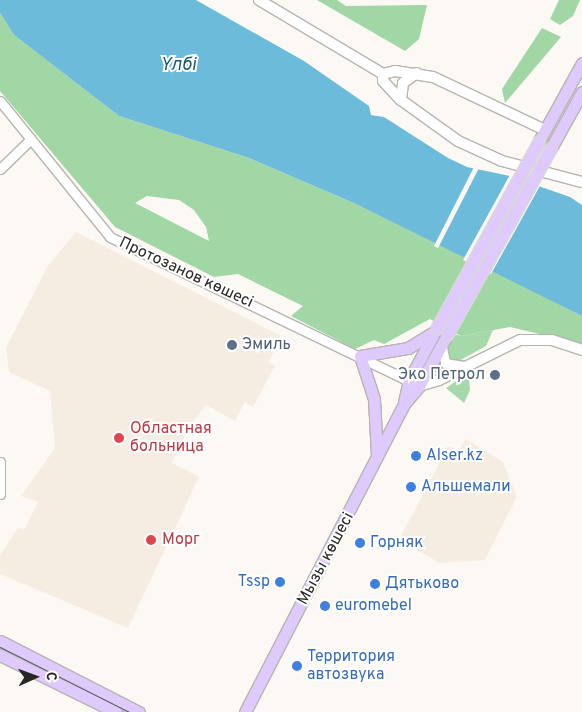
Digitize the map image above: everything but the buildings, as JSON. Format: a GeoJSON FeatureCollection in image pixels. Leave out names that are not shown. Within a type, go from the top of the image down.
{"type":"FeatureCollection","features":[{"type":"Feature","properties":{"kind":"main road"},"geometry":{"type":"LineString","coordinates":[[259,0],[383,74],[417,73],[467,91],[545,130]]}},
{"type":"Feature","properties":{"kind":"main road"},"geometry":{"type":"LineString","coordinates":[[414,383],[435,330],[582,63]]}},
{"type":"Feature","properties":{"kind":"main road"},"geometry":{"type":"LineString","coordinates":[[401,100],[403,84],[417,73]]}},
{"type":"Feature","properties":{"kind":"main road"},"geometry":{"type":"LineString","coordinates":[[383,74],[383,81],[401,100],[458,141],[486,156],[582,182]]}},
{"type":"Feature","properties":{"kind":"main road"},"geometry":{"type":"LineString","coordinates":[[414,383],[445,340],[582,92]]}},
{"type":"Feature","properties":{"kind":"main road"},"geometry":{"type":"LineString","coordinates":[[377,457],[374,398],[360,356],[408,348],[435,330]]}},
{"type":"Feature","properties":{"kind":"main road"},"geometry":{"type":"LineString","coordinates":[[414,383],[439,380],[520,340],[552,340],[582,350]]}},
{"type":"Feature","properties":{"kind":"main road","name":"Мызы көшесі"},"geometry":{"type":"LineString","coordinates":[[245,712],[414,383]]}},
{"type":"Feature","properties":{"kind":"main road"},"geometry":{"type":"LineString","coordinates":[[0,641],[107,702],[116,712]]}},
{"type":"Feature","properties":{"kind":"main road"},"geometry":{"type":"LineString","coordinates":[[0,655],[107,702],[139,712]]}},
{"type":"Feature","properties":{"kind":"street","name":"Протозанов көшесі"},"geometry":{"type":"LineString","coordinates":[[0,102],[110,237],[414,383]]}},
{"type":"Feature","properties":{"kind":"street"},"geometry":{"type":"LineString","coordinates":[[0,169],[31,139]]}},
{"type":"Feature","properties":{"kind":"street"},"geometry":{"type":"LineString","coordinates":[[445,340],[441,356],[445,363],[464,366]]}},
{"type":"Feature","properties":{"kind":"street"},"geometry":{"type":"LineString","coordinates":[[0,462],[0,494]]}},
{"type":"Feature","properties":{"kind":"shaded area","name":"Областная больница"},"geometry":{"type":"Polygon","coordinates":[[[76,232],[281,336],[269,362],[275,366],[253,407],[245,402],[235,421],[206,405],[188,428],[172,463],[199,477],[128,628],[0,574],[0,555],[18,528],[25,529],[38,502],[21,496],[55,448],[50,391],[9,372],[6,348],[47,267],[76,232]]]}},
{"type":"Feature","properties":{"kind":"shaded area","name":"Альшемали"},"geometry":{"type":"Polygon","coordinates":[[[469,433],[466,439],[503,462],[517,497],[485,560],[440,563],[399,540],[448,446],[459,451],[469,433]]]}},
{"type":"Feature","properties":{"kind":"green space"},"geometry":{"type":"Polygon","coordinates":[[[317,0],[337,0],[346,6],[427,5],[419,39],[405,51],[317,0]]]}},
{"type":"Feature","properties":{"kind":"green space"},"geometry":{"type":"Polygon","coordinates":[[[559,0],[580,0],[573,16],[560,25],[550,19],[559,0]]]}},
{"type":"Feature","properties":{"kind":"green space"},"geometry":{"type":"Polygon","coordinates":[[[0,13],[14,35],[119,116],[249,158],[356,204],[539,294],[582,316],[582,344],[510,327],[461,336],[430,319],[384,344],[374,340],[355,349],[291,316],[303,306],[238,274],[214,277],[115,227],[0,91],[0,13]],[[147,196],[135,203],[209,241],[206,227],[194,210],[179,200],[147,196]]]}},
{"type":"Feature","properties":{"kind":"green space"},"geometry":{"type":"Polygon","coordinates":[[[542,28],[561,37],[505,103],[502,89],[542,28]]]}},
{"type":"Feature","properties":{"kind":"green space"},"geometry":{"type":"Polygon","coordinates":[[[493,330],[486,346],[437,373],[432,370],[454,334],[461,336],[493,330]]]}},
{"type":"Feature","properties":{"kind":"green space"},"geometry":{"type":"Polygon","coordinates":[[[465,375],[469,376],[470,390],[464,403],[446,388],[465,375]]]}},
{"type":"Feature","properties":{"kind":"water","name":"Үлбі"},"geometry":{"type":"Polygon","coordinates":[[[0,0],[196,0],[304,61],[369,106],[371,115],[384,117],[448,158],[467,167],[510,176],[570,197],[582,205],[582,316],[356,204],[249,158],[119,116],[14,35],[0,13],[0,0]]]}},
{"type":"Feature","properties":{"kind":"pier"},"geometry":{"type":"Polygon","coordinates":[[[474,167],[479,168],[438,248],[434,246],[474,167]]]}},
{"type":"Feature","properties":{"kind":"pier"},"geometry":{"type":"Polygon","coordinates":[[[511,173],[541,184],[491,274],[463,260],[511,173]]]}},
{"type":"Feature","properties":{"kind":"tram line"},"geometry":{"type":"LineString","coordinates":[[0,647],[129,712]]}},
{"type":"Feature","properties":{"kind":"place","name":"Эмиль"},"geometry":{"type":"Point","coordinates":[232,345]}},
{"type":"Feature","properties":{"kind":"place","name":"Эко Петрол"},"geometry":{"type":"Point","coordinates":[495,375]}},
{"type":"Feature","properties":{"kind":"place","name":"Областная больница"},"geometry":{"type":"Point","coordinates":[119,438]}},
{"type":"Feature","properties":{"kind":"place","name":"Alser.kz"},"geometry":{"type":"Point","coordinates":[416,456]}},
{"type":"Feature","properties":{"kind":"place","name":"Альшемали"},"geometry":{"type":"Point","coordinates":[411,487]}},
{"type":"Feature","properties":{"kind":"place","name":"Морг"},"geometry":{"type":"Point","coordinates":[151,540]}},
{"type":"Feature","properties":{"kind":"place","name":"Горняк"},"geometry":{"type":"Point","coordinates":[360,543]}},
{"type":"Feature","properties":{"kind":"place","name":"Tssp"},"geometry":{"type":"Point","coordinates":[280,582]}},
{"type":"Feature","properties":{"kind":"place","name":"Дятьково"},"geometry":{"type":"Point","coordinates":[375,584]}},
{"type":"Feature","properties":{"kind":"place","name":"euromebel"},"geometry":{"type":"Point","coordinates":[325,606]}},
{"type":"Feature","properties":{"kind":"place","name":"Территория автозвука"},"geometry":{"type":"Point","coordinates":[297,666]}}]}
